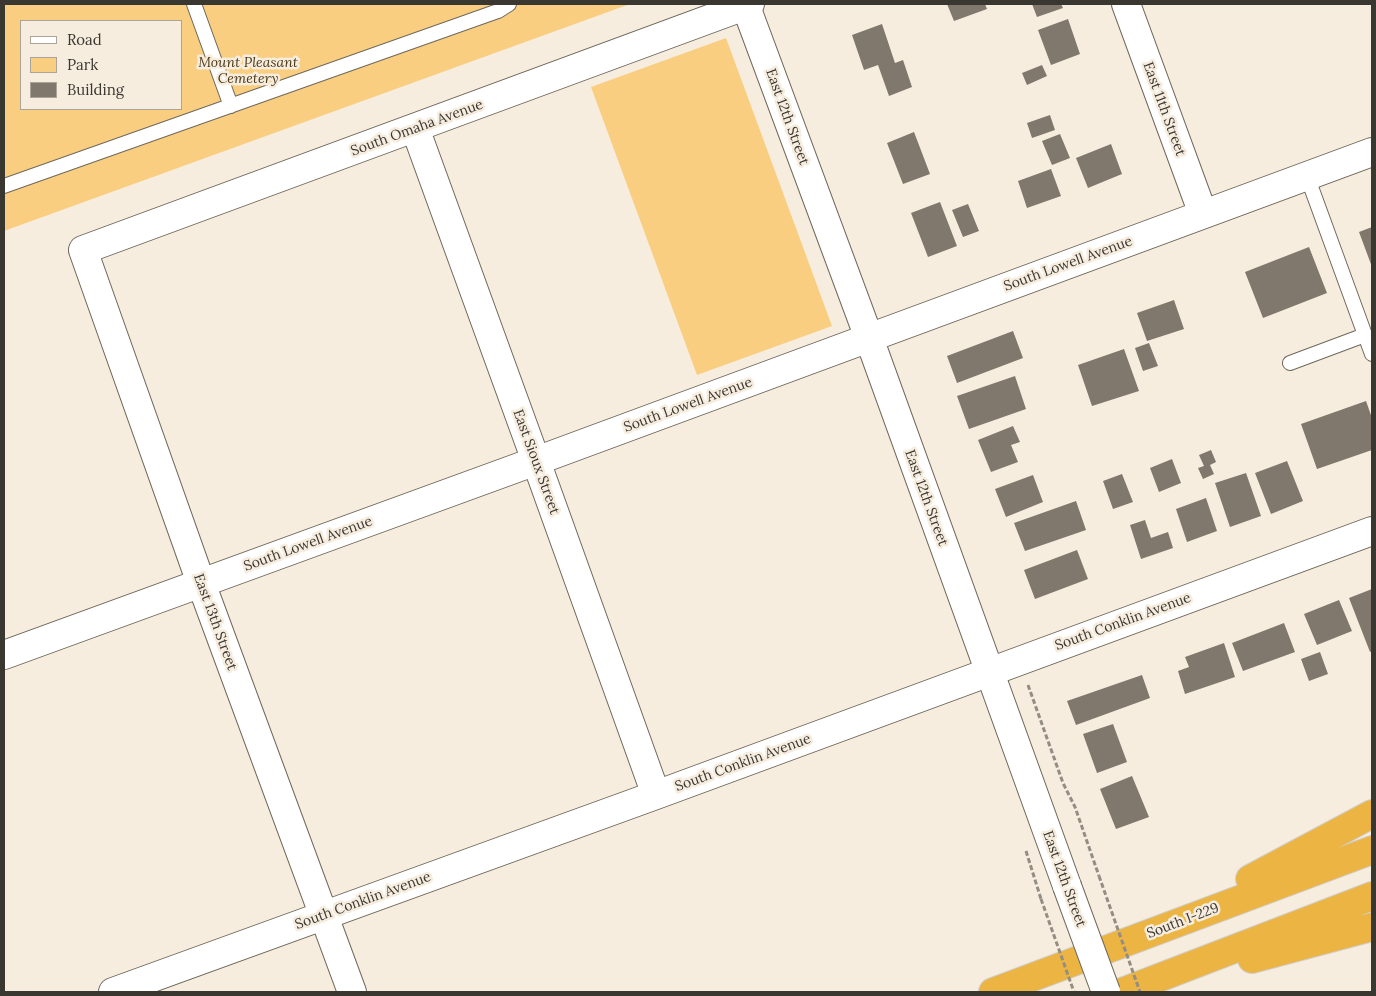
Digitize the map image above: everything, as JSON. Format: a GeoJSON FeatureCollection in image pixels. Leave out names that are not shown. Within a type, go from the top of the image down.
{"type":"FeatureCollection","features":[{"type":"Feature","properties":{"kind":"highway"},"geometry":{"type":"LineString","coordinates":[[1001,989],[1262,874],[1372,814]]}},
{"type":"Feature","properties":{"kind":"highway","name":"South I-229"},"geometry":{"type":"LineString","coordinates":[[1001,989],[1372,850]]}},
{"type":"Feature","properties":{"kind":"highway"},"geometry":{"type":"LineString","coordinates":[[1122,992],[1372,896]]}},
{"type":"Feature","properties":{"kind":"highway"},"geometry":{"type":"LineString","coordinates":[[1140,992],[1372,927]]}},
{"type":"Feature","properties":{"kind":"street","name":"South Omaha Avenue"},"geometry":{"type":"LineString","coordinates":[[83,250],[747,4]]}},
{"type":"Feature","properties":{"kind":"street","name":"East 12th Street"},"geometry":{"type":"LineString","coordinates":[[747,4],[1106,992]]}},
{"type":"Feature","properties":{"kind":"street","name":"East 11th Street"},"geometry":{"type":"LineString","coordinates":[[1126,4],[1203,214]]}},
{"type":"Feature","properties":{"kind":"street","name":"East Sioux Street"},"geometry":{"type":"LineString","coordinates":[[415,128],[656,795]]}},
{"type":"Feature","properties":{"kind":"street","name":"South Lowell Avenue"},"geometry":{"type":"LineString","coordinates":[[4,655],[536,461],[1372,152]]}},
{"type":"Feature","properties":{"kind":"street","name":"East 13th Street"},"geometry":{"type":"LineString","coordinates":[[83,250],[201,583],[352,992]]}},
{"type":"Feature","properties":{"kind":"street","name":"South Conklin Avenue"},"geometry":{"type":"LineString","coordinates":[[114,992],[656,795],[1372,531]]}},
{"type":"Feature","properties":{"kind":"lane"},"geometry":{"type":"LineString","coordinates":[[194,4],[231,106]]}},
{"type":"Feature","properties":{"kind":"lane"},"geometry":{"type":"LineString","coordinates":[[4,186],[498,11],[509,4]]}},
{"type":"Feature","properties":{"kind":"lane"},"geometry":{"type":"LineString","coordinates":[[1307,176],[1372,354]]}},
{"type":"Feature","properties":{"kind":"lane"},"geometry":{"type":"LineString","coordinates":[[1290,363],[1365,335]]}},
{"type":"Feature","properties":{"kind":"path"},"geometry":{"type":"LineString","coordinates":[[1020,660],[1062,783],[1075,807],[1140,992]]}},
{"type":"Feature","properties":{"kind":"path"},"geometry":{"type":"LineString","coordinates":[[1041,898],[1074,992]]}},
{"type":"Feature","properties":{"kind":"green space","name":"Mount Pleasant Cemetery"},"geometry":{"type":"Polygon","coordinates":[[[4,4],[630,4],[4,231],[4,4]]]}},
{"type":"Feature","properties":{"kind":"green space"},"geometry":{"type":"Polygon","coordinates":[[[726,38],[832,326],[697,375],[591,87],[726,38]]]}},
{"type":"Feature","properties":{"kind":"building"},"geometry":{"type":"Polygon","coordinates":[[[947,4],[985,4],[987,9],[954,21],[947,4]]]}},
{"type":"Feature","properties":{"kind":"building"},"geometry":{"type":"Polygon","coordinates":[[[1032,4],[1061,4],[1063,8],[1037,17],[1032,4]]]}},
{"type":"Feature","properties":{"kind":"building"},"geometry":{"type":"Polygon","coordinates":[[[1068,19],[1080,54],[1051,65],[1038,30],[1068,19]]]}},
{"type":"Feature","properties":{"kind":"building"},"geometry":{"type":"Polygon","coordinates":[[[882,24],[895,63],[903,60],[912,87],[889,96],[878,65],[864,70],[852,35],[882,24]]]}},
{"type":"Feature","properties":{"kind":"building"},"geometry":{"type":"Polygon","coordinates":[[[1042,65],[1047,76],[1027,85],[1022,73],[1042,65]]]}},
{"type":"Feature","properties":{"kind":"building"},"geometry":{"type":"Polygon","coordinates":[[[1050,115],[1055,130],[1032,138],[1027,123],[1050,115]]]}},
{"type":"Feature","properties":{"kind":"building"},"geometry":{"type":"Polygon","coordinates":[[[914,132],[930,174],[903,184],[887,143],[914,132]]]}},
{"type":"Feature","properties":{"kind":"building"},"geometry":{"type":"Polygon","coordinates":[[[1060,134],[1070,158],[1052,165],[1042,141],[1060,134]]]}},
{"type":"Feature","properties":{"kind":"building"},"geometry":{"type":"Polygon","coordinates":[[[1111,144],[1122,174],[1088,188],[1076,158],[1111,144]]]}},
{"type":"Feature","properties":{"kind":"building"},"geometry":{"type":"Polygon","coordinates":[[[1051,169],[1061,196],[1027,208],[1018,181],[1051,169]]]}},
{"type":"Feature","properties":{"kind":"building"},"geometry":{"type":"Polygon","coordinates":[[[940,202],[957,246],[928,257],[911,213],[940,202]]]}},
{"type":"Feature","properties":{"kind":"building"},"geometry":{"type":"Polygon","coordinates":[[[968,204],[979,231],[963,237],[952,210],[968,204]]]}},
{"type":"Feature","properties":{"kind":"building"},"geometry":{"type":"Polygon","coordinates":[[[1372,227],[1372,267],[1359,232],[1372,227]]]}},
{"type":"Feature","properties":{"kind":"building"},"geometry":{"type":"Polygon","coordinates":[[[1309,247],[1327,293],[1263,318],[1245,272],[1309,247]]]}},
{"type":"Feature","properties":{"kind":"building"},"geometry":{"type":"Polygon","coordinates":[[[1174,300],[1184,329],[1147,341],[1137,313],[1174,300]]]}},
{"type":"Feature","properties":{"kind":"building"},"geometry":{"type":"Polygon","coordinates":[[[1013,331],[1023,358],[957,383],[947,356],[1013,331]]]}},
{"type":"Feature","properties":{"kind":"building"},"geometry":{"type":"Polygon","coordinates":[[[1149,343],[1158,366],[1143,371],[1135,348],[1149,343]]]}},
{"type":"Feature","properties":{"kind":"building"},"geometry":{"type":"Polygon","coordinates":[[[1124,349],[1139,391],[1092,406],[1078,365],[1124,349]]]}},
{"type":"Feature","properties":{"kind":"building"},"geometry":{"type":"Polygon","coordinates":[[[1015,376],[1026,409],[969,429],[957,396],[1015,376]]]}},
{"type":"Feature","properties":{"kind":"building"},"geometry":{"type":"Polygon","coordinates":[[[1366,401],[1372,418],[1372,450],[1317,469],[1301,424],[1366,401]]]}},
{"type":"Feature","properties":{"kind":"building"},"geometry":{"type":"Polygon","coordinates":[[[1013,426],[1020,442],[1011,445],[1018,462],[991,472],[978,440],[1013,426]]]}},
{"type":"Feature","properties":{"kind":"building"},"geometry":{"type":"Polygon","coordinates":[[[1211,450],[1216,462],[1210,465],[1214,474],[1203,479],[1198,468],[1204,466],[1199,455],[1211,450]]]}},
{"type":"Feature","properties":{"kind":"building"},"geometry":{"type":"Polygon","coordinates":[[[1172,459],[1181,483],[1159,492],[1150,468],[1172,459]]]}},
{"type":"Feature","properties":{"kind":"building"},"geometry":{"type":"Polygon","coordinates":[[[1287,461],[1303,501],[1271,514],[1255,473],[1287,461]]]}},
{"type":"Feature","properties":{"kind":"building"},"geometry":{"type":"Polygon","coordinates":[[[1246,473],[1261,516],[1230,527],[1215,483],[1246,473]]]}},
{"type":"Feature","properties":{"kind":"building"},"geometry":{"type":"Polygon","coordinates":[[[1122,474],[1133,502],[1113,509],[1103,481],[1122,474]]]}},
{"type":"Feature","properties":{"kind":"building"},"geometry":{"type":"Polygon","coordinates":[[[1033,475],[1043,502],[1006,517],[995,489],[1033,475]]]}},
{"type":"Feature","properties":{"kind":"building"},"geometry":{"type":"Polygon","coordinates":[[[1206,498],[1217,531],[1187,542],[1176,509],[1206,498]]]}},
{"type":"Feature","properties":{"kind":"building"},"geometry":{"type":"Polygon","coordinates":[[[1076,501],[1086,530],[1025,551],[1014,523],[1076,501]]]}},
{"type":"Feature","properties":{"kind":"building"},"geometry":{"type":"Polygon","coordinates":[[[1145,520],[1151,538],[1168,532],[1173,548],[1141,559],[1130,525],[1145,520]]]}},
{"type":"Feature","properties":{"kind":"building"},"geometry":{"type":"Polygon","coordinates":[[[1077,550],[1088,579],[1035,599],[1024,570],[1077,550]]]}},
{"type":"Feature","properties":{"kind":"building"},"geometry":{"type":"Polygon","coordinates":[[[1372,589],[1372,651],[1370,652],[1349,598],[1372,589]]]}},
{"type":"Feature","properties":{"kind":"building"},"geometry":{"type":"Polygon","coordinates":[[[1339,600],[1352,631],[1317,645],[1304,614],[1339,600]]]}},
{"type":"Feature","properties":{"kind":"building"},"geometry":{"type":"Polygon","coordinates":[[[1284,623],[1295,652],[1243,671],[1232,643],[1284,623]]]}},
{"type":"Feature","properties":{"kind":"building"},"geometry":{"type":"Polygon","coordinates":[[[1224,643],[1235,677],[1185,694],[1178,671],[1189,667],[1185,657],[1224,643]]]}},
{"type":"Feature","properties":{"kind":"building"},"geometry":{"type":"Polygon","coordinates":[[[1320,652],[1328,674],[1309,681],[1301,659],[1320,652]]]}},
{"type":"Feature","properties":{"kind":"building"},"geometry":{"type":"Polygon","coordinates":[[[1142,675],[1150,698],[1076,725],[1067,701],[1142,675]]]}},
{"type":"Feature","properties":{"kind":"building"},"geometry":{"type":"Polygon","coordinates":[[[1113,724],[1127,762],[1097,773],[1083,734],[1113,724]]]}},
{"type":"Feature","properties":{"kind":"building"},"geometry":{"type":"Polygon","coordinates":[[[1132,776],[1149,817],[1116,829],[1100,789],[1132,776]]]}}]}
